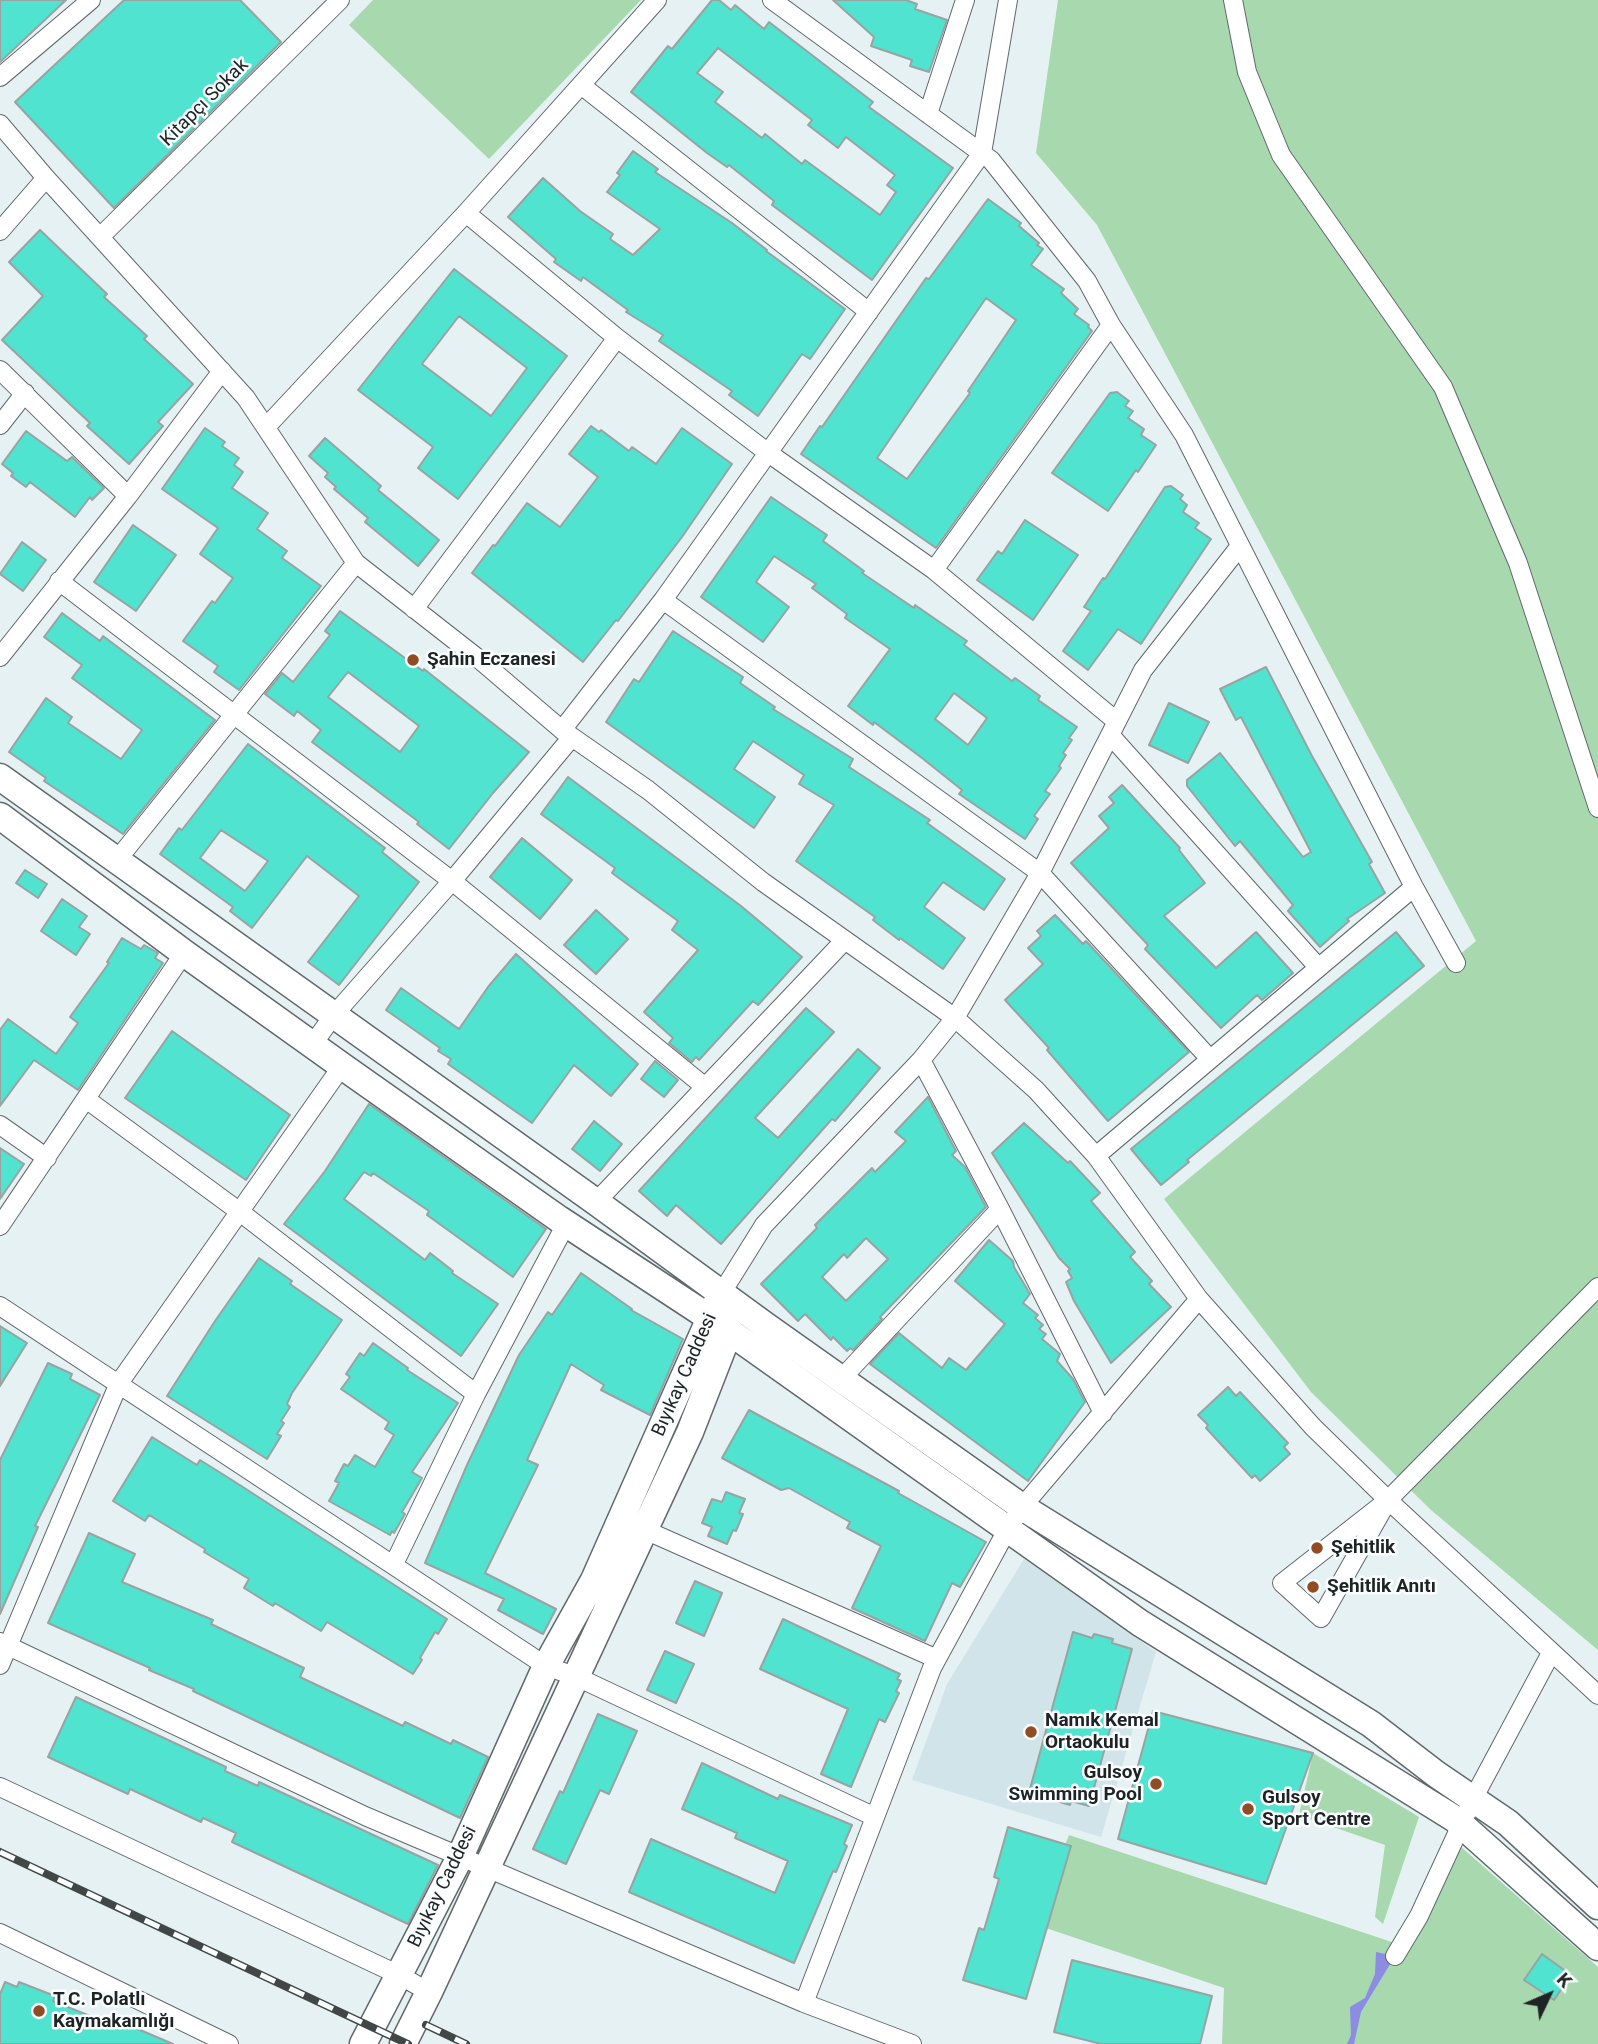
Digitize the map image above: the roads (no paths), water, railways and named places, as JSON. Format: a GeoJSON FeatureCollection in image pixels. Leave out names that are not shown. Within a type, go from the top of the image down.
{"type":"FeatureCollection","features":[{"type":"Feature","properties":{"kind":"street"},"geometry":{"type":"LineString","coordinates":[[0,77],[91,0]]}},
{"type":"Feature","properties":{"kind":"street","name":"Kitapçı Sokak"},"geometry":{"type":"LineString","coordinates":[[100,237],[340,0]]}},
{"type":"Feature","properties":{"kind":"street"},"geometry":{"type":"LineString","coordinates":[[266,427],[466,212],[657,0]]}},
{"type":"Feature","properties":{"kind":"street"},"geometry":{"type":"LineString","coordinates":[[928,114],[965,0]]}},
{"type":"Feature","properties":{"kind":"street"},"geometry":{"type":"LineString","coordinates":[[313,1044],[333,1016],[452,881],[567,733],[982,153],[1008,0]]}},
{"type":"Feature","properties":{"kind":"street"},"geometry":{"type":"LineString","coordinates":[[1233,0],[1247,72],[1280,155],[1443,387],[1518,563],[1598,808]]}},
{"type":"Feature","properties":{"kind":"street"},"geometry":{"type":"LineString","coordinates":[[783,4],[991,160],[1087,281],[1111,325],[1184,435],[1414,887],[1456,963]]}},
{"type":"Feature","properties":{"kind":"street"},"geometry":{"type":"LineString","coordinates":[[582,85],[869,312]]}},
{"type":"Feature","properties":{"kind":"street"},"geometry":{"type":"LineString","coordinates":[[0,124],[246,398],[356,564],[480,660],[567,733],[648,790],[763,882],[955,1018],[1036,1090],[1096,1156],[1199,1299],[1313,1427],[1598,1695]]}},
{"type":"Feature","properties":{"kind":"street"},"geometry":{"type":"LineString","coordinates":[[0,231],[46,178]]}},
{"type":"Feature","properties":{"kind":"street"},"geometry":{"type":"LineString","coordinates":[[466,212],[617,338],[767,452],[934,570],[1113,728],[1318,967]]}},
{"type":"Feature","properties":{"kind":"street"},"geometry":{"type":"LineString","coordinates":[[934,570],[1111,325]]}},
{"type":"Feature","properties":{"kind":"street"},"geometry":{"type":"LineString","coordinates":[[414,609],[617,338]]}},
{"type":"Feature","properties":{"kind":"street"},"geometry":{"type":"LineString","coordinates":[[0,370],[128,496]]}},
{"type":"Feature","properties":{"kind":"street"},"geometry":{"type":"LineString","coordinates":[[0,657],[128,496],[222,371]]}},
{"type":"Feature","properties":{"kind":"street"},"geometry":{"type":"LineString","coordinates":[[0,425],[25,393]]}},
{"type":"Feature","properties":{"kind":"street"},"geometry":{"type":"LineString","coordinates":[[720,1315],[764,1225],[921,1060],[955,1018],[1040,873],[1143,670],[1240,546]]}},
{"type":"Feature","properties":{"kind":"street"},"geometry":{"type":"LineString","coordinates":[[117,860],[356,564]]}},
{"type":"Feature","properties":{"kind":"street"},"geometry":{"type":"LineString","coordinates":[[60,581],[452,881],[704,1086]]}},
{"type":"Feature","properties":{"kind":"street"},"geometry":{"type":"LineString","coordinates":[[663,600],[1040,873],[1210,1059]]}},
{"type":"Feature","properties":{"kind":"street"},"geometry":{"type":"LineString","coordinates":[[0,777],[596,1202],[720,1315],[1007,1530],[1140,1623],[1462,1825],[1598,1947]]}},
{"type":"Feature","properties":{"kind":"street"},"geometry":{"type":"LineString","coordinates":[[0,816],[184,953],[566,1224],[720,1315],[842,1378],[1022,1507],[1370,1724],[1436,1774],[1508,1823],[1598,1906]]}},
{"type":"Feature","properties":{"kind":"street"},"geometry":{"type":"LineString","coordinates":[[1096,1156],[1414,887]]}},
{"type":"Feature","properties":{"kind":"street"},"geometry":{"type":"LineString","coordinates":[[596,1202],[845,940]]}},
{"type":"Feature","properties":{"kind":"street"},"geometry":{"type":"LineString","coordinates":[[0,1226],[184,953]]}},
{"type":"Feature","properties":{"kind":"street"},"geometry":{"type":"LineString","coordinates":[[921,1060],[1103,1413]]}},
{"type":"Feature","properties":{"kind":"street"},"geometry":{"type":"LineString","coordinates":[[0,1665],[4,1644],[119,1383],[342,1066]]}},
{"type":"Feature","properties":{"kind":"street"},"geometry":{"type":"LineString","coordinates":[[86,1099],[240,1212],[476,1394]]}},
{"type":"Feature","properties":{"kind":"street"},"geometry":{"type":"LineString","coordinates":[[0,1125],[47,1158]]}},
{"type":"Feature","properties":{"kind":"street"},"geometry":{"type":"LineString","coordinates":[[842,1378],[1000,1209]]}},
{"type":"Feature","properties":{"kind":"street"},"geometry":{"type":"LineString","coordinates":[[394,1564],[476,1394],[566,1224]]}},
{"type":"Feature","properties":{"kind":"street"},"geometry":{"type":"LineString","coordinates":[[1388,1500],[1321,1618],[1282,1583],[1388,1500],[1598,1287]]}},
{"type":"Feature","properties":{"kind":"street"},"geometry":{"type":"LineString","coordinates":[[804,2003],[937,1659],[1007,1530],[1022,1507],[1199,1299]]}},
{"type":"Feature","properties":{"kind":"street"},"geometry":{"type":"LineString","coordinates":[[0,1306],[546,1666],[577,1677],[875,1817]]}},
{"type":"Feature","properties":{"kind":"street","name":"Bıyıkay Caddesi"},"geometry":{"type":"LineString","coordinates":[[403,2044],[690,1432],[720,1315]]}},
{"type":"Feature","properties":{"kind":"street","name":"Bıyıkay Caddesi"},"geometry":{"type":"LineString","coordinates":[[363,2044],[460,1857],[546,1666],[594,1580],[720,1315]]}},
{"type":"Feature","properties":{"kind":"street"},"geometry":{"type":"LineString","coordinates":[[645,1530],[937,1659]]}},
{"type":"Feature","properties":{"kind":"street"},"geometry":{"type":"LineString","coordinates":[[4,1644],[365,1816],[804,2003],[912,2044]]}},
{"type":"Feature","properties":{"kind":"street"},"geometry":{"type":"LineString","coordinates":[[1395,1956],[1419,1916],[1473,1799],[1551,1653]]}},
{"type":"Feature","properties":{"kind":"street"},"geometry":{"type":"LineString","coordinates":[[0,1787],[399,1975],[429,1992]]}},
{"type":"Feature","properties":{"kind":"street"},"geometry":{"type":"LineString","coordinates":[[0,1933],[229,2044]]}},
{"type":"Feature","properties":{"kind":"railway"},"geometry":{"type":"LineString","coordinates":[[0,1852],[408,2044]]}},
{"type":"Feature","properties":{"kind":"railway"},"geometry":{"type":"LineString","coordinates":[[426,2025],[466,2044]]}},
{"type":"Feature","properties":{"kind":"place","name":"Şahin Eczanesi"},"geometry":{"type":"Point","coordinates":[413,660]}},
{"type":"Feature","properties":{"kind":"place","name":"Şehitlik"},"geometry":{"type":"Point","coordinates":[1317,1548]}},
{"type":"Feature","properties":{"kind":"place","name":"Şehitlik Anıtı"},"geometry":{"type":"Point","coordinates":[1313,1587]}},
{"type":"Feature","properties":{"kind":"place","name":"Namık Kemal Ortaokulu"},"geometry":{"type":"Point","coordinates":[1031,1732]}},
{"type":"Feature","properties":{"kind":"place","name":"Gulsoy Swimming Pool"},"geometry":{"type":"Point","coordinates":[1156,1784]}},
{"type":"Feature","properties":{"kind":"place","name":"Gulsoy Sport Centre"},"geometry":{"type":"Point","coordinates":[1248,1809]}},
{"type":"Feature","properties":{"kind":"place","name":"T.C. Polatlı Kaymakamlığı"},"geometry":{"type":"Point","coordinates":[39,2011]}}]}
